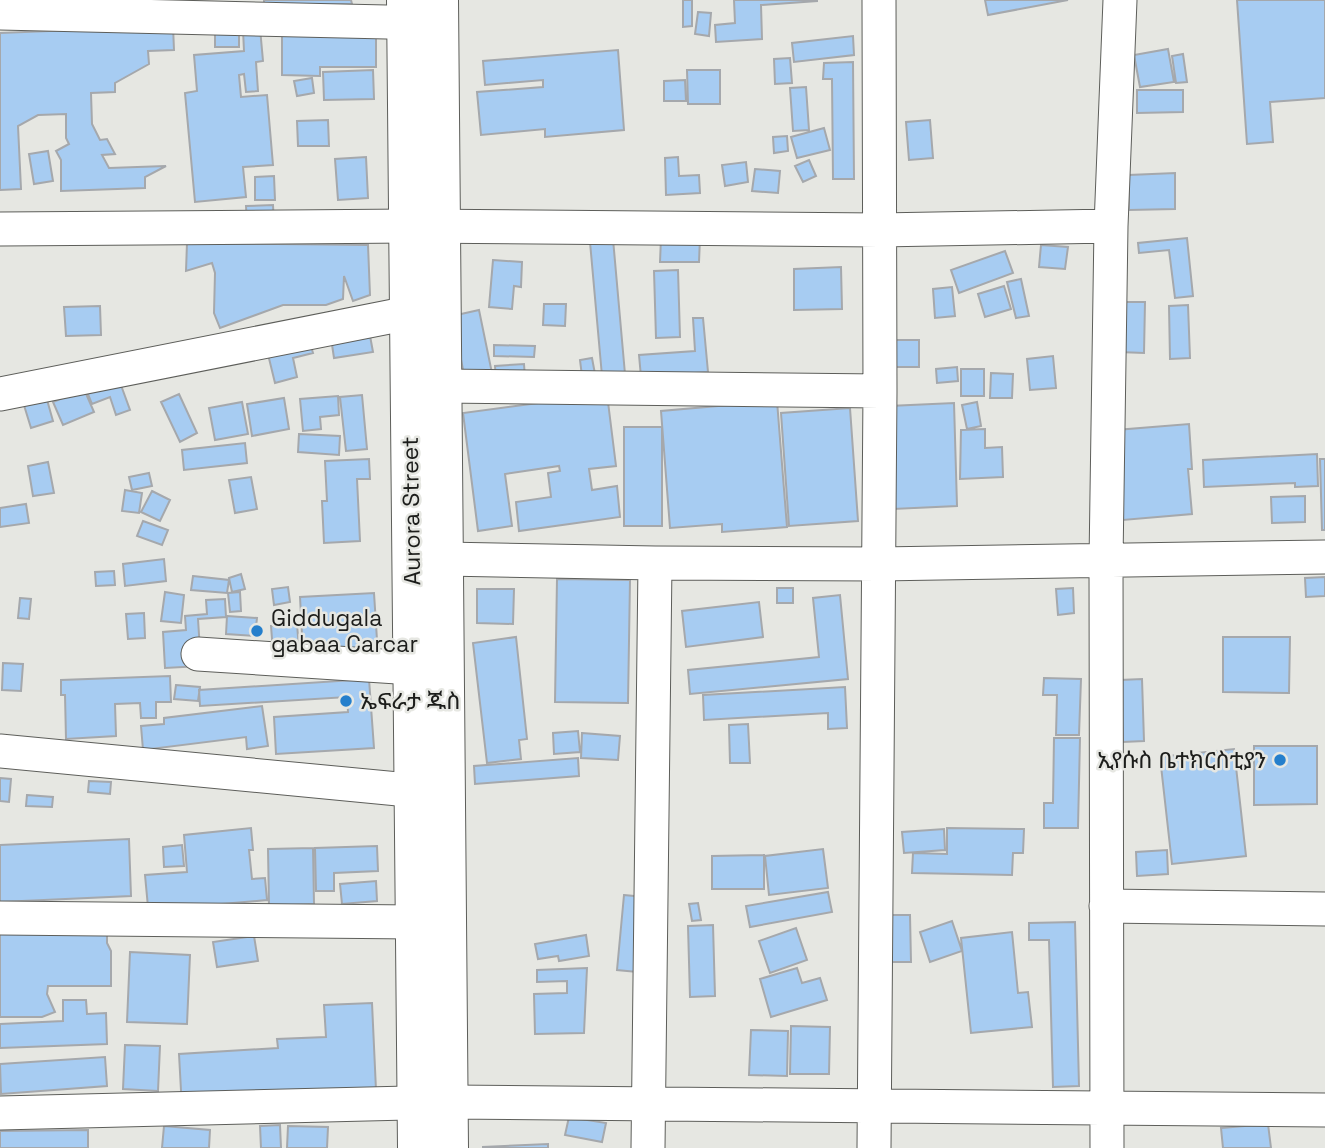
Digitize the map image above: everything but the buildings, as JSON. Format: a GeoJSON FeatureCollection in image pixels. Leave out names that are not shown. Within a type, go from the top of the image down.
{"type":"FeatureCollection","features":[{"type":"Feature","properties":{"kind":"main road","name":"Aurora Street"},"geometry":{"type":"LineString","coordinates":[[423,11],[425,226],[442,386],[428,560]]}},
{"type":"Feature","properties":{"kind":"main road","name":"Aurora Street"},"geometry":{"type":"LineString","coordinates":[[425,226],[409,313],[428,560],[433,1102],[449,1148]]}},
{"type":"Feature","properties":{"kind":"main road","name":"Aurora Street"},"geometry":{"type":"LineString","coordinates":[[417,1148],[433,1102]]}},
{"type":"Feature","properties":{"kind":"street"},"geometry":{"type":"LineString","coordinates":[[874,1148],[880,391],[879,0]]}},
{"type":"Feature","properties":{"kind":"street"},"geometry":{"type":"LineString","coordinates":[[1107,1148],[1105,561],[1111,226],[1120,0]]}},
{"type":"Feature","properties":{"kind":"street"},"geometry":{"type":"LineString","coordinates":[[0,13],[172,9],[423,11]]}},
{"type":"Feature","properties":{"kind":"street"},"geometry":{"type":"LineString","coordinates":[[0,229],[425,226],[879,230],[1111,226]]}},
{"type":"Feature","properties":{"kind":"street"},"geometry":{"type":"LineString","coordinates":[[0,394],[409,313]]}},
{"type":"Feature","properties":{"kind":"street"},"geometry":{"type":"LineString","coordinates":[[442,386],[880,391]]}},
{"type":"Feature","properties":{"kind":"street"},"geometry":{"type":"LineString","coordinates":[[428,560],[879,564],[1325,557]]}},
{"type":"Feature","properties":{"kind":"street"},"geometry":{"type":"LineString","coordinates":[[648,1148],[655,564]]}},
{"type":"Feature","properties":{"kind":"street"},"geometry":{"type":"LineString","coordinates":[[198,654],[429,667]]}},
{"type":"Feature","properties":{"kind":"street"},"geometry":{"type":"LineString","coordinates":[[0,751],[430,792]]}},
{"type":"Feature","properties":{"kind":"street"},"geometry":{"type":"LineString","coordinates":[[1106,906],[1325,909]]}},
{"type":"Feature","properties":{"kind":"street"},"geometry":{"type":"LineString","coordinates":[[0,918],[431,919]]}},
{"type":"Feature","properties":{"kind":"street"},"geometry":{"type":"LineString","coordinates":[[0,1113],[433,1102],[1325,1110]]}},
{"type":"Feature","properties":{"kind":"place","name":"Giddugala gabaa Carcar"},"geometry":{"type":"Point","coordinates":[257,631]}},
{"type":"Feature","properties":{"kind":"place","name":"ኤፍራታ ጁስ"},"geometry":{"type":"Point","coordinates":[346,701]}},
{"type":"Feature","properties":{"kind":"place","name":"ኢየሱስ ቤተክርስቲያን"},"geometry":{"type":"Point","coordinates":[1280,760]}}]}
